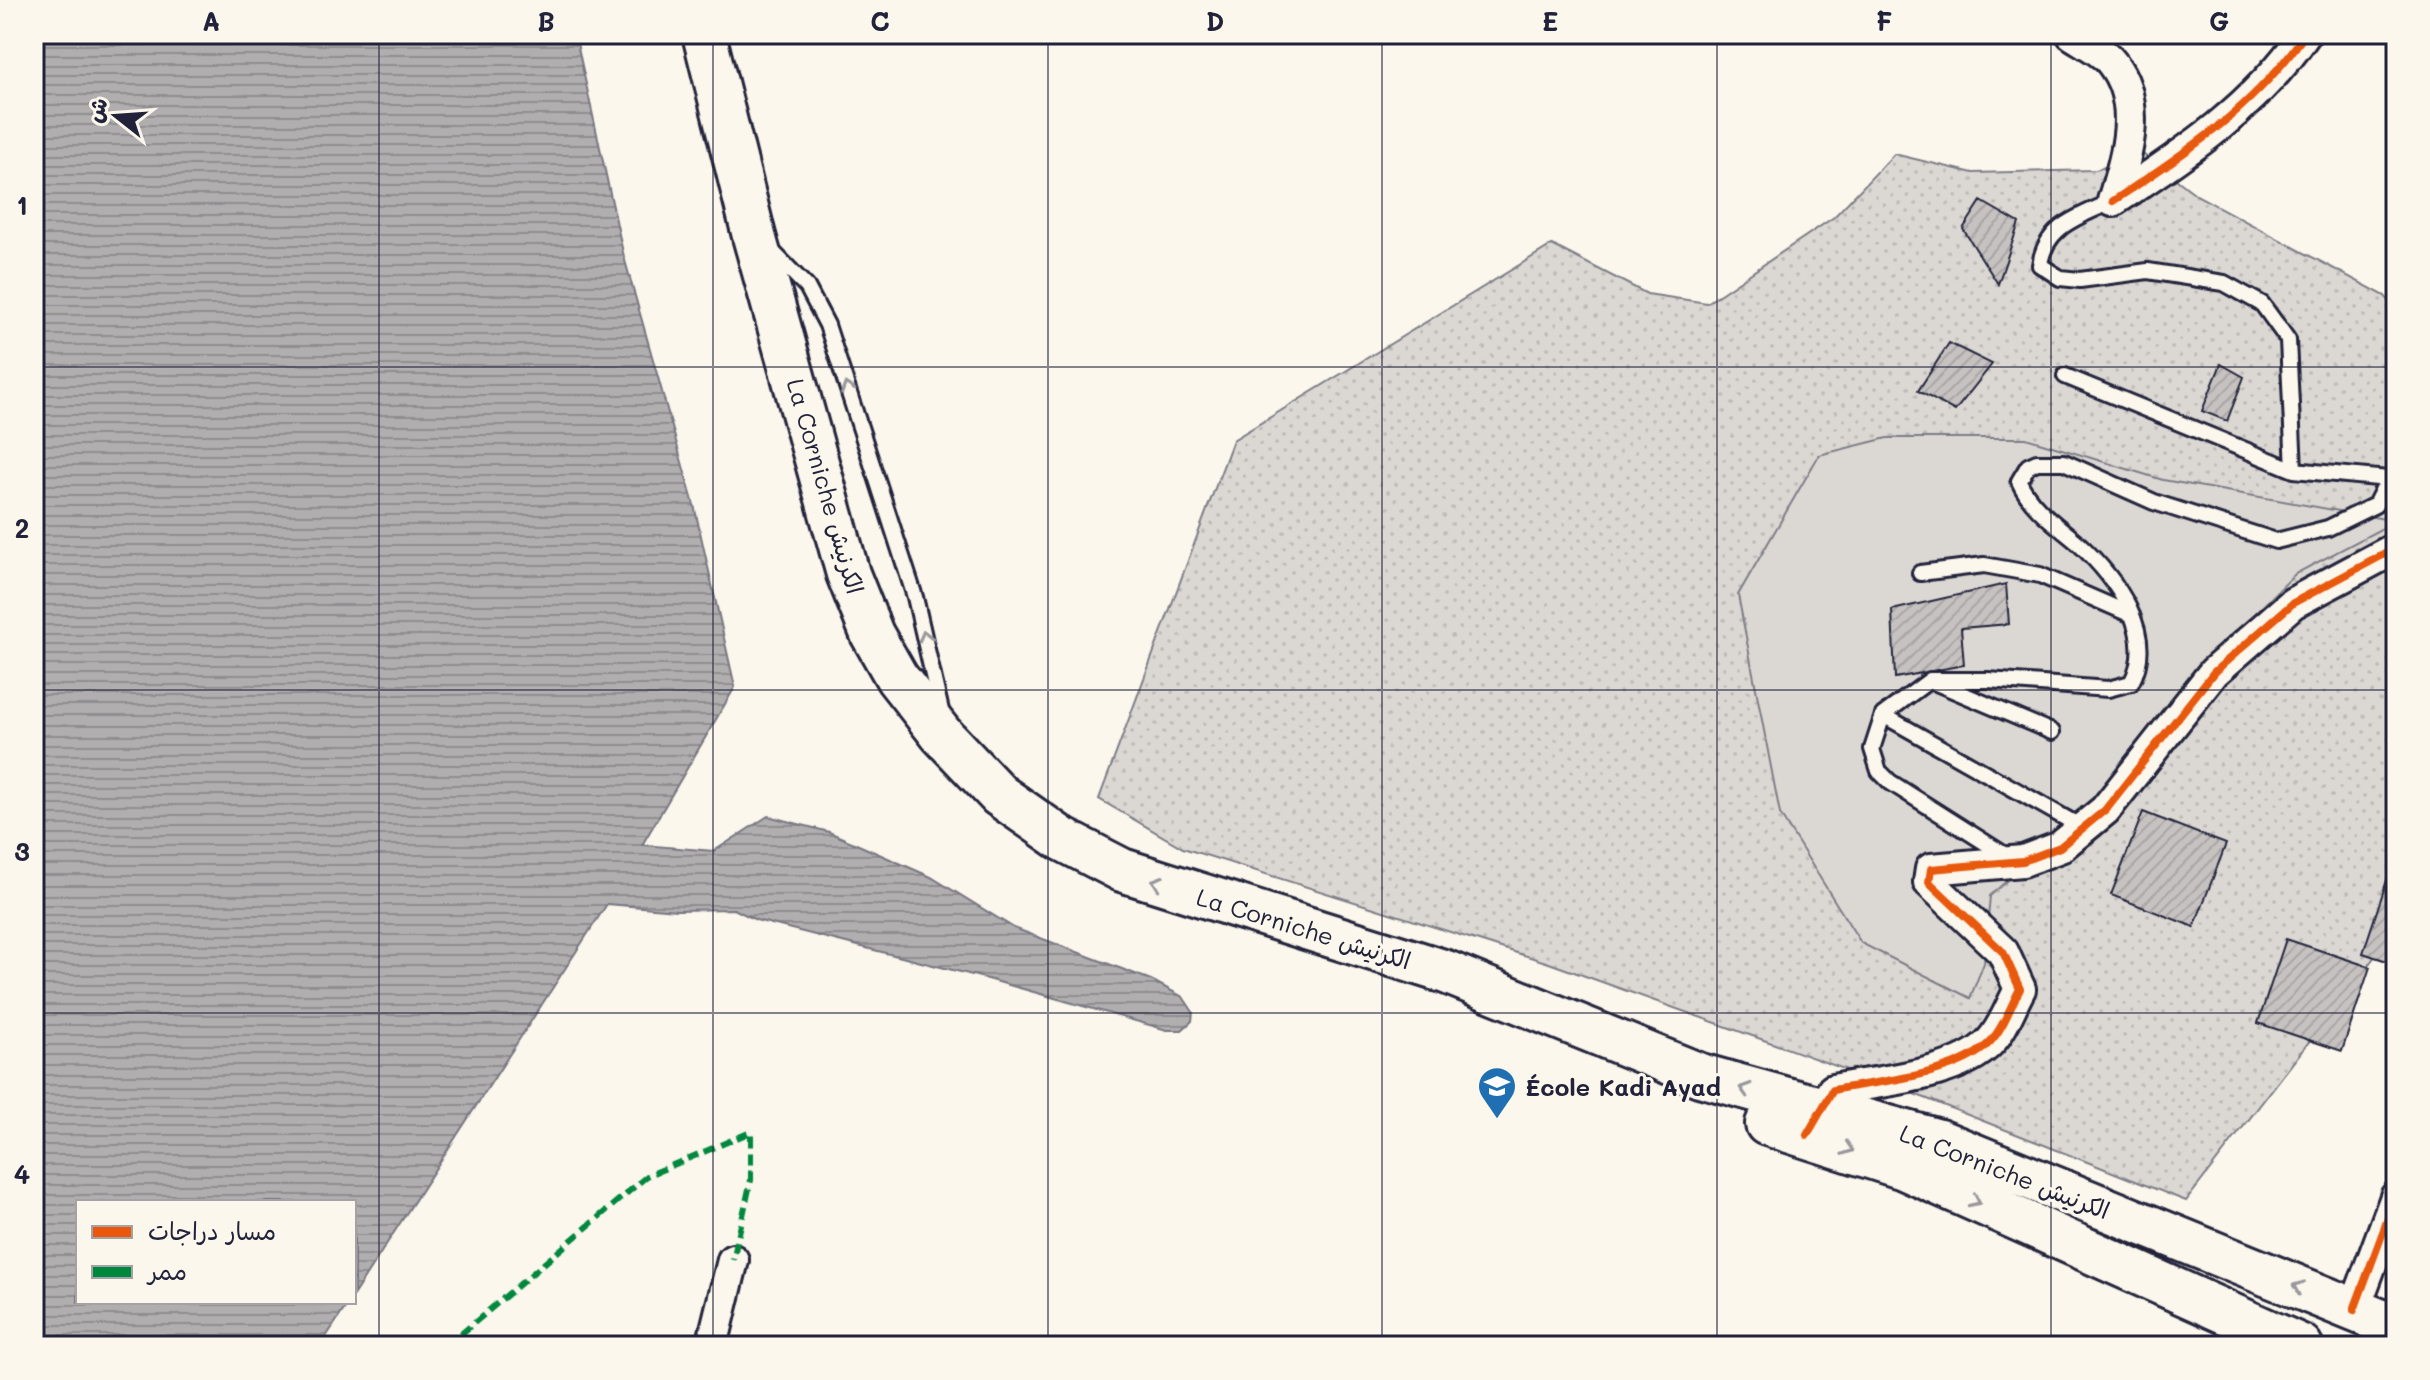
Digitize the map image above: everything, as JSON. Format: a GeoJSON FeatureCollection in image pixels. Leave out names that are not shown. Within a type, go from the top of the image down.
{"type":"FeatureCollection","features":[{"type":"Feature","properties":{"kind":"main road","name":"La Corniche الكرنيش"},"geometry":{"type":"LineString","coordinates":[[676,34],[781,434],[835,611],[853,657],[880,700],[917,747],[965,797],[1047,863],[1090,887],[1197,924],[1462,1003],[1571,1047],[1657,1087],[1814,1122],[1939,1141],[2396,1327]]}},
{"type":"Feature","properties":{"kind":"main road","name":"La Corniche الكرنيش"},"geometry":{"type":"LineString","coordinates":[[704,34],[754,236],[848,574],[872,634],[897,678],[941,734],[999,795],[1062,839],[1122,870],[1446,972],[1814,1122],[1904,1168],[2301,1346]]}},
{"type":"Feature","properties":{"kind":"street"},"geometry":{"type":"LineString","coordinates":[[2072,34],[2111,62],[2129,111],[2131,140],[2113,201]]}},
{"type":"Feature","properties":{"kind":"street"},"geometry":{"type":"LineString","coordinates":[[2113,201],[2192,149],[2230,119],[2275,76],[2305,34]]}},
{"type":"Feature","properties":{"kind":"street"},"geometry":{"type":"LineString","coordinates":[[1814,1122],[1833,1090],[1930,1071],[1970,1059],[1992,1041],[2020,989],[2003,952],[1929,882],[1931,869],[1948,865],[2015,862],[2051,853],[2105,810],[2214,672],[2293,603],[2396,548]]}},
{"type":"Feature","properties":{"kind":"street"},"geometry":{"type":"LineString","coordinates":[[2354,1310],[2396,1197]]}},
{"type":"Feature","properties":{"kind":"street"},"geometry":{"type":"LineString","coordinates":[[712,1346],[733,1260]]}},
{"type":"Feature","properties":{"kind":"lane"},"geometry":{"type":"LineString","coordinates":[[2113,201],[2063,225],[2049,236],[2040,265],[2060,278],[2080,280],[2148,271],[2224,283],[2262,304],[2288,340],[2294,470]]}},
{"type":"Feature","properties":{"kind":"lane"},"geometry":{"type":"LineString","coordinates":[[754,236],[793,269],[813,296],[827,325],[915,597],[941,703],[941,734]]}},
{"type":"Feature","properties":{"kind":"lane"},"geometry":{"type":"LineString","coordinates":[[2015,862],[1890,782],[1879,771],[1872,749],[1883,715],[1930,680],[1988,680],[2108,689],[2131,683],[2141,664],[2140,639],[2132,615],[2118,589],[2082,547],[2024,494],[2019,481],[2028,466],[2037,462],[2076,466],[2154,502],[2276,541],[2328,528],[2375,505],[2392,478],[2294,470],[2065,376]]}},
{"type":"Feature","properties":{"kind":"lane"},"geometry":{"type":"LineString","coordinates":[[1920,573],[1984,565],[2040,575],[2132,615]]}},
{"type":"Feature","properties":{"kind":"lane"},"geometry":{"type":"LineString","coordinates":[[1930,680],[2052,732]]}},
{"type":"Feature","properties":{"kind":"lane"},"geometry":{"type":"LineString","coordinates":[[1883,715],[2083,828]]}},
{"type":"Feature","properties":{"kind":"shaded area"},"geometry":{"type":"Polygon","coordinates":[[[34,34],[575,34],[624,257],[694,505],[735,687],[642,845],[714,851],[768,816],[829,832],[931,877],[1014,928],[1151,980],[1183,997],[1193,1012],[1192,1021],[1182,1030],[1167,1030],[988,979],[756,920],[734,909],[677,910],[607,904],[356,1291],[356,1200],[76,1200],[76,1304],[348,1304],[320,1346],[34,1346],[34,34]]]}},
{"type":"Feature","properties":{"kind":"shaded area"},"geometry":{"type":"Polygon","coordinates":[[[1894,154],[1973,173],[2096,170],[2143,154],[2198,196],[2385,296],[2396,309],[2396,929],[2186,1201],[1925,1098],[1549,963],[1183,848],[1099,799],[1233,440],[1552,245],[1647,294],[1707,303],[1834,217],[1894,154]]]}},
{"type":"Feature","properties":{"kind":"shaded area"},"geometry":{"type":"Polygon","coordinates":[[[1887,438],[2026,438],[2163,480],[2396,521],[2295,574],[2199,669],[2096,798],[1990,896],[1984,963],[1970,998],[1861,943],[1780,814],[1738,595],[1819,455],[1887,438]]]}},
{"type":"Feature","properties":{"kind":"building"},"geometry":{"type":"Polygon","coordinates":[[[1981,201],[2019,223],[1998,284],[1963,229],[1981,201]]]}},
{"type":"Feature","properties":{"kind":"building"},"geometry":{"type":"Polygon","coordinates":[[[1949,343],[1992,364],[1955,411],[1918,391],[1949,343]]]}},
{"type":"Feature","properties":{"kind":"building"},"geometry":{"type":"Polygon","coordinates":[[[2221,364],[2244,377],[2227,421],[2202,411],[2221,364]]]}},
{"type":"Feature","properties":{"kind":"building"},"geometry":{"type":"Polygon","coordinates":[[[2006,584],[2009,624],[1961,628],[1964,665],[1895,678],[1892,610],[2006,584]]]}},
{"type":"Feature","properties":{"kind":"building"},"geometry":{"type":"Polygon","coordinates":[[[2143,812],[2226,844],[2194,927],[2111,895],[2143,812]]]}},
{"type":"Feature","properties":{"kind":"building"},"geometry":{"type":"Polygon","coordinates":[[[2392,865],[2396,866],[2396,964],[2363,953],[2392,865]]]}},
{"type":"Feature","properties":{"kind":"building"},"geometry":{"type":"Polygon","coordinates":[[[2286,939],[2370,967],[2342,1051],[2258,1023],[2286,939]]]}},
{"type":"Feature","properties":{"kind":"marked path"},"geometry":{"type":"LineString","coordinates":[[447,1346],[647,1176],[751,1132],[751,1180],[733,1260]]}},
{"type":"Feature","properties":{"kind":"cycle path"},"geometry":{"type":"LineString","coordinates":[[2113,201],[2218,127],[2264,84],[2305,34]]}},
{"type":"Feature","properties":{"kind":"cycle path"},"geometry":{"type":"LineString","coordinates":[[1807,1135],[1833,1090],[1938,1070],[1976,1053],[1999,1030],[2020,989],[2003,952],[1929,882],[1931,869],[2023,861],[2060,847],[2105,810],[2214,672],[2293,603],[2396,548]]}},
{"type":"Feature","properties":{"kind":"cycle path"},"geometry":{"type":"LineString","coordinates":[[2354,1310],[2396,1197]]}},
{"type":"Feature","properties":{"kind":"place","name":"École Kadi Ayad"},"geometry":{"type":"Point","coordinates":[1497,1120]}}]}
